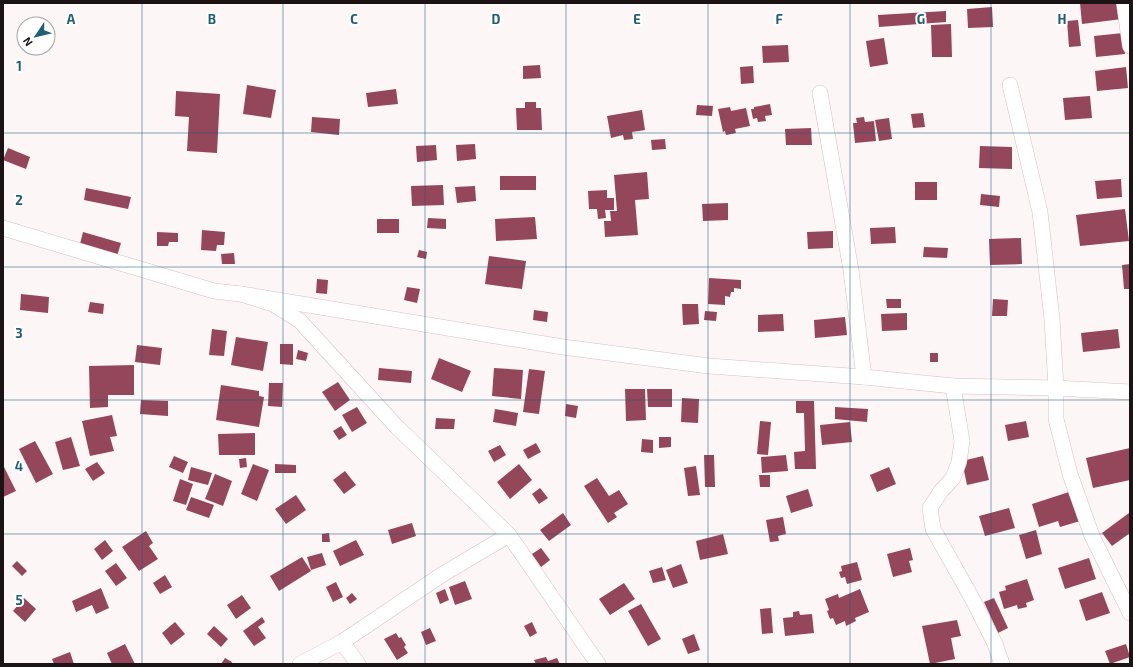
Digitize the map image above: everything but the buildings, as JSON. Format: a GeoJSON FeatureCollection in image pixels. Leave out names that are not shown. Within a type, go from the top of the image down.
{"type":"FeatureCollection","features":[{"type":"Feature","properties":{"kind":"street"},"geometry":{"type":"LineString","coordinates":[[1124,3],[1130,46]]}},
{"type":"Feature","properties":{"kind":"street"},"geometry":{"type":"LineString","coordinates":[[1010,85],[1040,212],[1052,319],[1056,388],[1056,420],[1070,474],[1092,536],[1130,613]]}},
{"type":"Feature","properties":{"kind":"street"},"geometry":{"type":"LineString","coordinates":[[820,93],[851,270],[864,377]]}},
{"type":"Feature","properties":{"kind":"street"},"geometry":{"type":"LineString","coordinates":[[3,228],[214,291],[241,294],[563,347],[709,366],[864,377],[953,386],[1056,388],[1130,392]]}},
{"type":"Feature","properties":{"kind":"street"},"geometry":{"type":"LineString","coordinates":[[241,294],[273,304],[300,321],[396,426],[508,535],[598,664]]}},
{"type":"Feature","properties":{"kind":"street"},"geometry":{"type":"LineString","coordinates":[[953,386],[962,441],[959,462],[952,478],[930,508],[933,529],[973,600],[995,644],[1002,664]]}},
{"type":"Feature","properties":{"kind":"street"},"geometry":{"type":"LineString","coordinates":[[300,664],[342,642],[444,574],[508,535]]}},
{"type":"Feature","properties":{"kind":"street"},"geometry":{"type":"LineString","coordinates":[[342,642],[358,664]]}}]}
